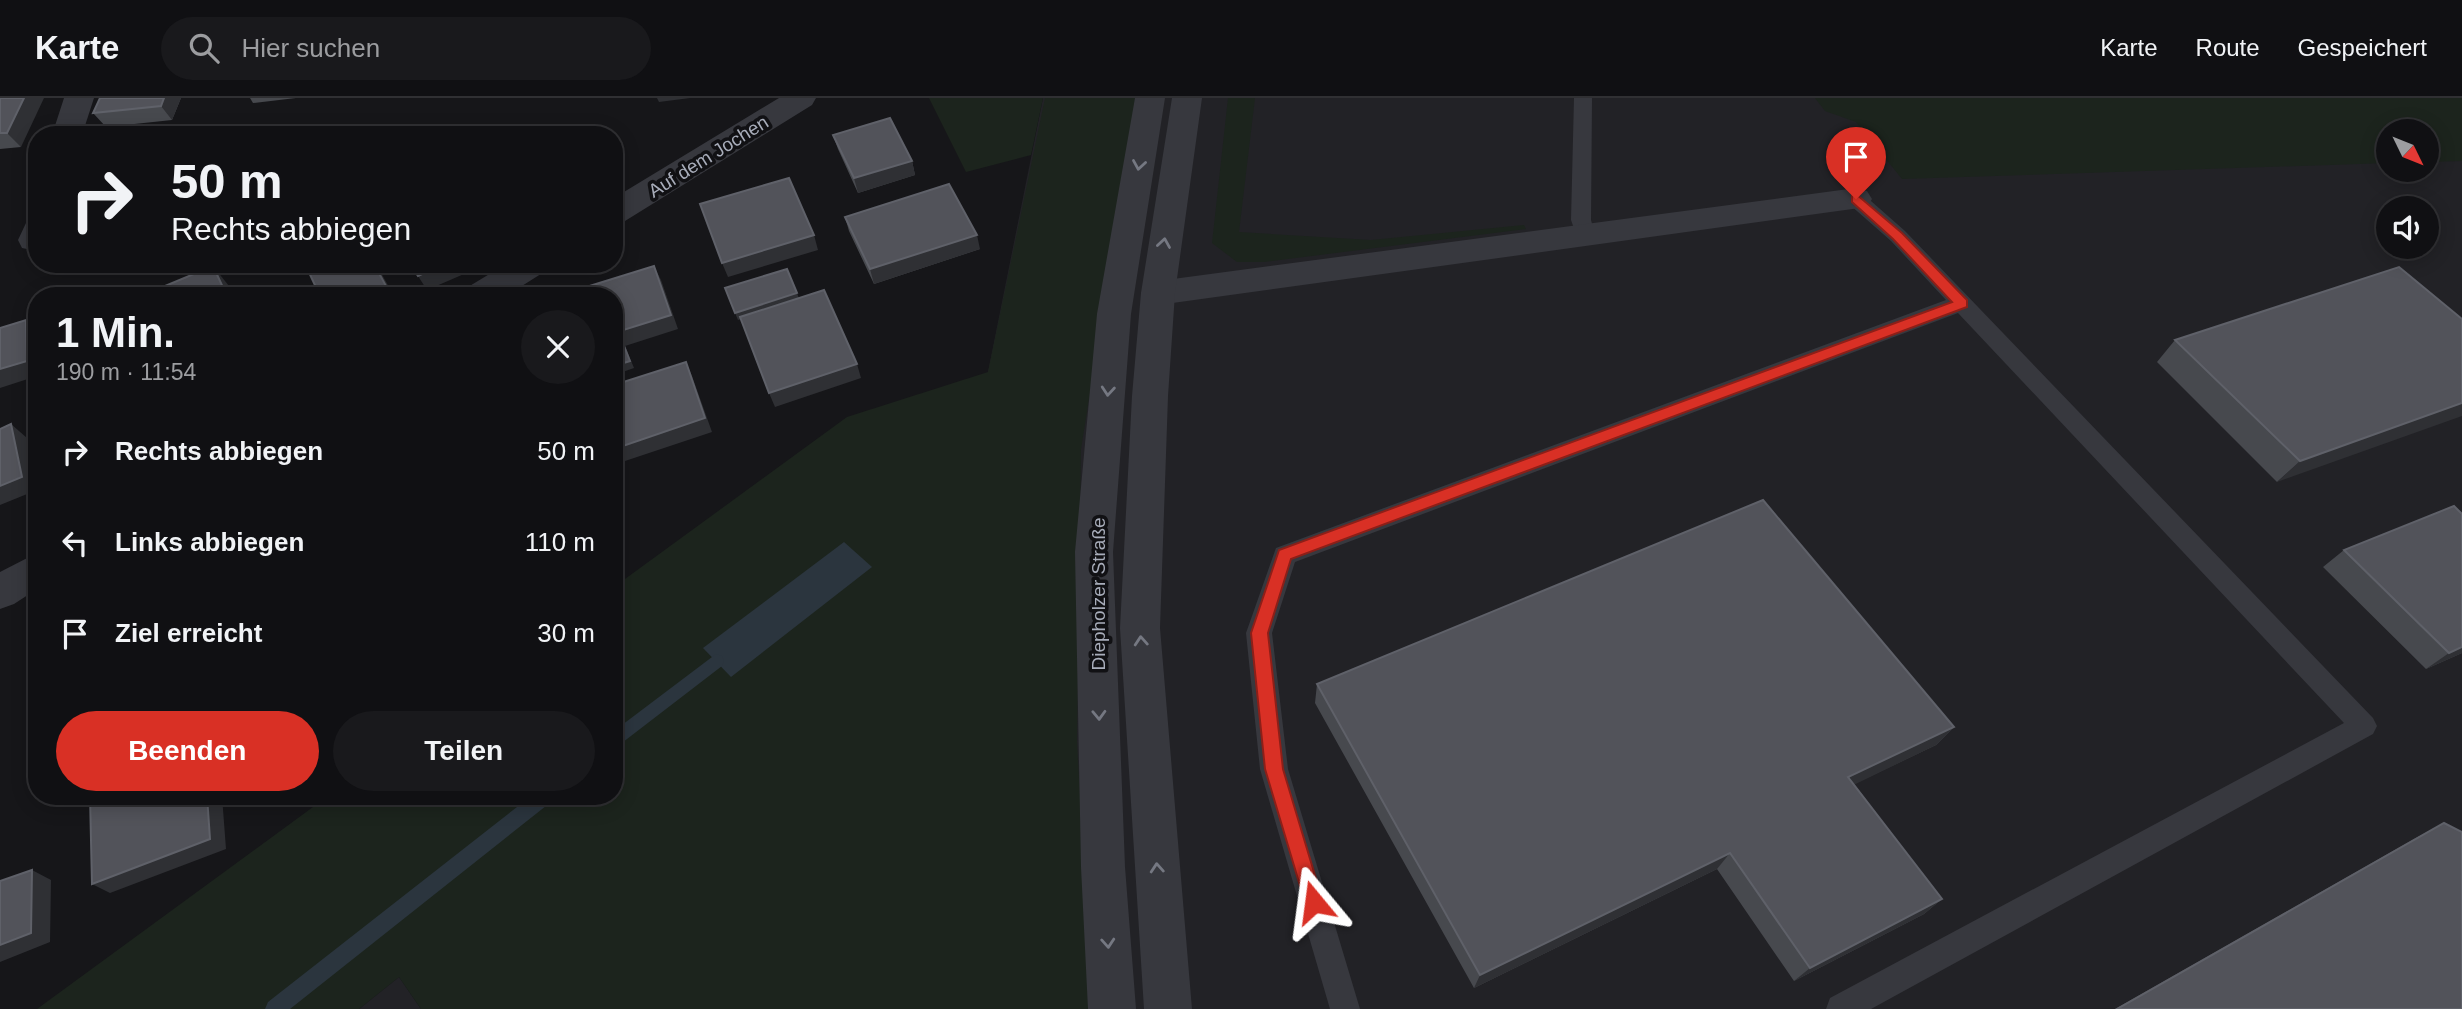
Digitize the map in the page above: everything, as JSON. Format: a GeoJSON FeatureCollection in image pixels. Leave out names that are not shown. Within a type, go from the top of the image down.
{"type":"FeatureCollection","features":[{"type":"Feature","properties":{"kind":"street"},"geometry":{"type":"LineString","coordinates":[[70,126],[79,98]]}},
{"type":"Feature","properties":{"kind":"street","name":"Auf dem Jochen"},"geometry":{"type":"LineString","coordinates":[[623,207],[802,98]]}},
{"type":"Feature","properties":{"kind":"street","name":"Diepholzer Straße"},"geometry":{"type":"LineString","coordinates":[[1112,1009],[1103,867],[1094,552],[1115,314],[1150,98]]}},
{"type":"Feature","properties":{"kind":"street"},"geometry":{"type":"LineString","coordinates":[[1168,1009],[1140,628],[1150,396],[1158,293],[1187,98]]}},
{"type":"Feature","properties":{"kind":"street"},"geometry":{"type":"LineString","coordinates":[[1158,293],[1856,199]]}},
{"type":"Feature","properties":{"kind":"street"},"geometry":{"type":"LineString","coordinates":[[494,287],[517,273]]}},
{"type":"Feature","properties":{"kind":"street"},"geometry":{"type":"LineString","coordinates":[[0,592],[28,575]]}},
{"type":"Feature","properties":{"kind":"lane"},"geometry":{"type":"LineString","coordinates":[[1583,98],[1581,220],[1585,235]]}},
{"type":"Feature","properties":{"kind":"lane"},"geometry":{"type":"LineString","coordinates":[[1841,1009],[2364,726],[1898,236],[1856,199]]}},
{"type":"Feature","properties":{"kind":"lane"},"geometry":{"type":"LineString","coordinates":[[1345,1009],[1274,769],[1259,633],[1285,555],[1962,303]]}},
{"type":"Feature","properties":{"kind":"shaded area"},"geometry":{"type":"Polygon","coordinates":[[[929,98],[1043,98],[1031,155],[966,172],[929,98]]]}},
{"type":"Feature","properties":{"kind":"shaded area"},"geometry":{"type":"Polygon","coordinates":[[[1043,98],[2462,98],[2462,1009],[968,1009],[988,372],[1043,98]]]}},
{"type":"Feature","properties":{"kind":"shaded area"},"geometry":{"type":"Polygon","coordinates":[[[1045,98],[1137,98],[1081,449],[1077,742],[1092,1009],[421,1009],[399,977],[359,1009],[37,1009],[316,805],[623,805],[623,580],[847,417],[988,372],[1045,98]]]}},
{"type":"Feature","properties":{"kind":"shaded area"},"geometry":{"type":"Polygon","coordinates":[[[1228,98],[1255,98],[1239,232],[1371,240],[1524,225],[1526,229],[1264,262],[1237,262],[1212,243],[1228,98]]]}},
{"type":"Feature","properties":{"kind":"shaded area"},"geometry":{"type":"Polygon","coordinates":[[[1815,98],[2462,98],[2462,161],[2440,162],[2440,119],[2376,119],[2376,163],[1902,179],[1856,122],[1825,111],[1815,98]]]}},
{"type":"Feature","properties":{"kind":"shaded area"},"geometry":{"type":"Polygon","coordinates":[[[844,542],[872,567],[731,677],[703,648],[844,542]]]}},
{"type":"Feature","properties":{"kind":"shaded area"},"geometry":{"type":"Polygon","coordinates":[[[399,977],[421,1009],[359,1009],[399,977]]]}},
{"type":"Feature","properties":{"kind":"building"},"geometry":{"type":"Polygon","coordinates":[[[0,98],[24,98],[7,133],[0,133],[0,98]]]}},
{"type":"Feature","properties":{"kind":"building"},"geometry":{"type":"Polygon","coordinates":[[[100,98],[164,98],[161,106],[93,113],[100,98]]]}},
{"type":"Feature","properties":{"kind":"building"},"geometry":{"type":"Polygon","coordinates":[[[890,118],[912,161],[854,178],[833,135],[890,118]]]}},
{"type":"Feature","properties":{"kind":"building"},"geometry":{"type":"Polygon","coordinates":[[[789,178],[814,235],[722,263],[700,204],[789,178]]]}},
{"type":"Feature","properties":{"kind":"building"},"geometry":{"type":"Polygon","coordinates":[[[949,184],[977,235],[870,269],[845,217],[949,184]]]}},
{"type":"Feature","properties":{"kind":"building"},"geometry":{"type":"Polygon","coordinates":[[[654,266],[671,315],[623,330],[623,287],[586,287],[654,266]]]}},
{"type":"Feature","properties":{"kind":"building"},"geometry":{"type":"Polygon","coordinates":[[[2399,267],[2462,319],[2462,403],[2300,461],[2175,340],[2399,267]]]}},
{"type":"Feature","properties":{"kind":"building"},"geometry":{"type":"Polygon","coordinates":[[[787,269],[797,293],[735,313],[725,288],[787,269]]]}},
{"type":"Feature","properties":{"kind":"building"},"geometry":{"type":"Polygon","coordinates":[[[196,273],[216,273],[223,287],[163,287],[196,273]]]}},
{"type":"Feature","properties":{"kind":"building"},"geometry":{"type":"Polygon","coordinates":[[[309,273],[379,273],[386,286],[384,287],[316,287],[309,273]]]}},
{"type":"Feature","properties":{"kind":"building"},"geometry":{"type":"Polygon","coordinates":[[[824,290],[857,364],[769,393],[740,317],[824,290]]]}},
{"type":"Feature","properties":{"kind":"building"},"geometry":{"type":"Polygon","coordinates":[[[26,320],[27,361],[0,369],[0,328],[26,320]]]}},
{"type":"Feature","properties":{"kind":"building"},"geometry":{"type":"Polygon","coordinates":[[[623,343],[630,361],[623,363],[623,343]]]}},
{"type":"Feature","properties":{"kind":"building"},"geometry":{"type":"Polygon","coordinates":[[[686,362],[705,418],[623,446],[623,382],[686,362]]]}},
{"type":"Feature","properties":{"kind":"building"},"geometry":{"type":"Polygon","coordinates":[[[11,424],[22,477],[0,486],[0,429],[11,424]]]}},
{"type":"Feature","properties":{"kind":"building"},"geometry":{"type":"Polygon","coordinates":[[[1763,500],[1954,727],[1848,777],[1942,899],[1810,968],[1730,853],[1480,975],[1317,684],[1763,500]]]}},
{"type":"Feature","properties":{"kind":"building"},"geometry":{"type":"Polygon","coordinates":[[[2454,506],[2462,514],[2462,647],[2449,653],[2344,550],[2454,506]]]}},
{"type":"Feature","properties":{"kind":"building"},"geometry":{"type":"Polygon","coordinates":[[[90,805],[208,805],[210,839],[92,884],[90,805]]]}},
{"type":"Feature","properties":{"kind":"building"},"geometry":{"type":"Polygon","coordinates":[[[2444,823],[2462,832],[2462,1009],[2117,1009],[2444,823]]]}},
{"type":"Feature","properties":{"kind":"building"},"geometry":{"type":"Polygon","coordinates":[[[32,870],[31,933],[0,945],[0,881],[32,870]]]}},
{"type":"Feature","properties":{"kind":"waterway"},"geometry":{"type":"LineString","coordinates":[[623,734],[716,661]]}},
{"type":"Feature","properties":{"kind":"waterway"},"geometry":{"type":"LineString","coordinates":[[275,1009],[534,805]]}},
{"type":"Feature","properties":{"kind":"route"},"geometry":{"type":"LineString","coordinates":[[1314,902],[1274,769],[1259,633],[1285,555],[1962,303],[1898,236],[1856,199]]}}]}
